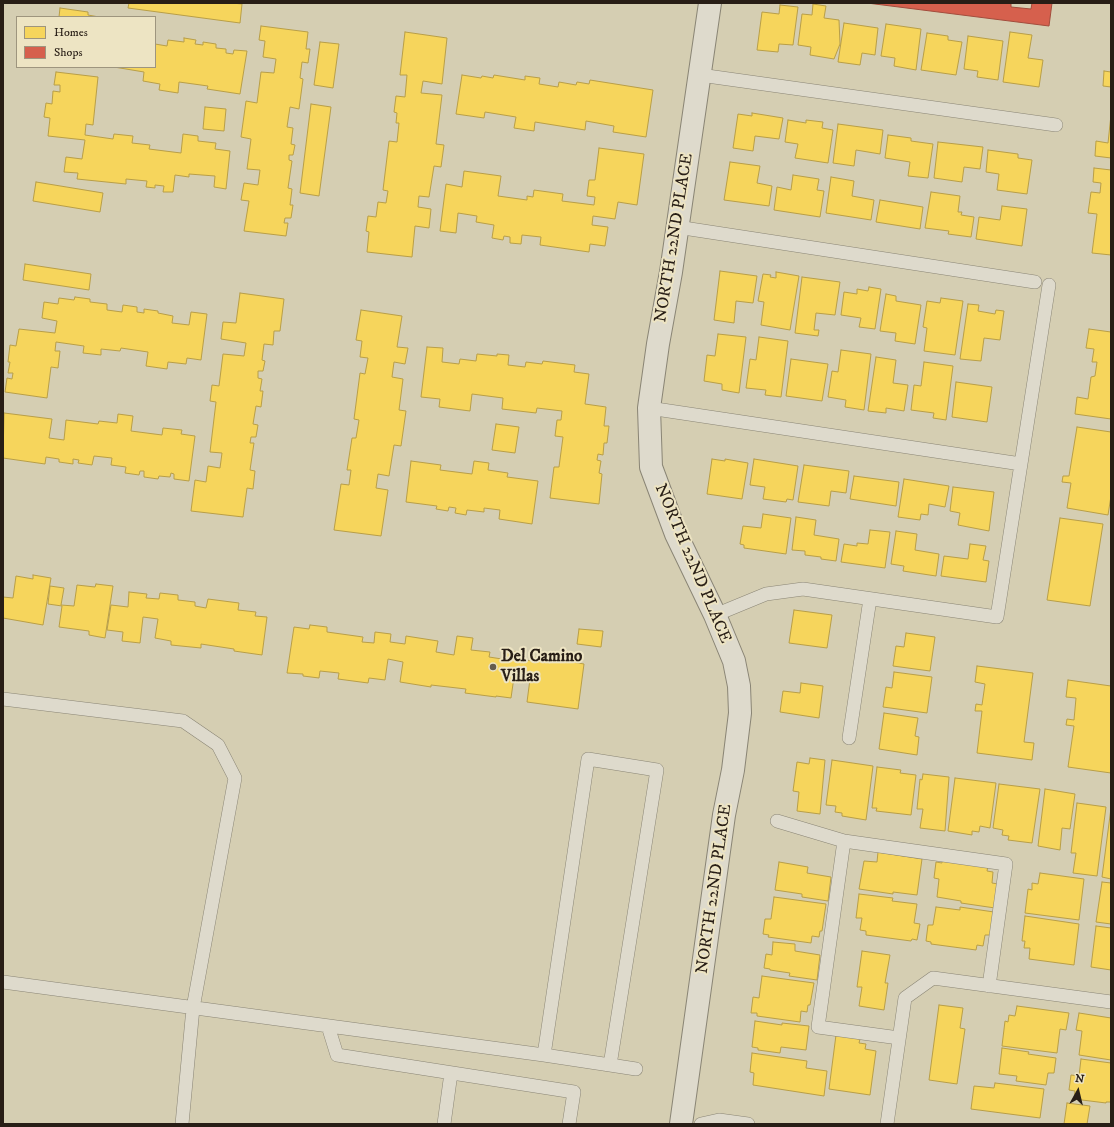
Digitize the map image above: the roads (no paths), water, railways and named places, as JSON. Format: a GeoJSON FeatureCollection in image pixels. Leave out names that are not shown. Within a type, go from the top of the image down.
{"type":"FeatureCollection","features":[{"type":"Feature","properties":{"kind":"street","name":"NORTH 22ND PLACE"},"geometry":{"type":"LineString","coordinates":[[681,1124],[724,815],[733,770],[740,713],[739,686],[734,661],[715,615],[676,534],[651,467],[650,408],[710,3]]}},
{"type":"Feature","properties":{"kind":"lane"},"geometry":{"type":"LineString","coordinates":[[700,75],[1056,125]]}},
{"type":"Feature","properties":{"kind":"lane"},"geometry":{"type":"LineString","coordinates":[[677,227],[1035,282]]}},
{"type":"Feature","properties":{"kind":"lane"},"geometry":{"type":"LineString","coordinates":[[715,615],[766,594],[803,589],[997,617],[1049,285]]}},
{"type":"Feature","properties":{"kind":"lane"},"geometry":{"type":"LineString","coordinates":[[650,408],[1021,464]]}},
{"type":"Feature","properties":{"kind":"lane"},"geometry":{"type":"LineString","coordinates":[[849,738],[870,598]]}},
{"type":"Feature","properties":{"kind":"lane"},"geometry":{"type":"LineString","coordinates":[[3,699],[183,721],[218,745],[235,778],[193,1008],[182,1124]]}},
{"type":"Feature","properties":{"kind":"lane"},"geometry":{"type":"LineString","coordinates":[[544,1055],[588,760],[657,770],[610,1065]]}},
{"type":"Feature","properties":{"kind":"lane"},"geometry":{"type":"LineString","coordinates":[[777,821],[844,841],[1006,864],[989,986]]}},
{"type":"Feature","properties":{"kind":"lane"},"geometry":{"type":"LineString","coordinates":[[844,841],[818,1027],[899,1038]]}},
{"type":"Feature","properties":{"kind":"lane"},"geometry":{"type":"LineString","coordinates":[[887,1124],[905,998],[933,978],[1111,1002]]}},
{"type":"Feature","properties":{"kind":"lane"},"geometry":{"type":"LineString","coordinates":[[3,982],[544,1055],[636,1069]]}},
{"type":"Feature","properties":{"kind":"lane"},"geometry":{"type":"LineString","coordinates":[[328,1026],[337,1055],[574,1092],[569,1124]]}},
{"type":"Feature","properties":{"kind":"lane"},"geometry":{"type":"LineString","coordinates":[[444,1124],[451,1073]]}},
{"type":"Feature","properties":{"kind":"lane"},"geometry":{"type":"LineString","coordinates":[[701,1124],[718,1120],[748,1124]]}},
{"type":"Feature","properties":{"kind":"place","name":"Del Camino Villas"},"geometry":{"type":"Point","coordinates":[493,667]}}]}
